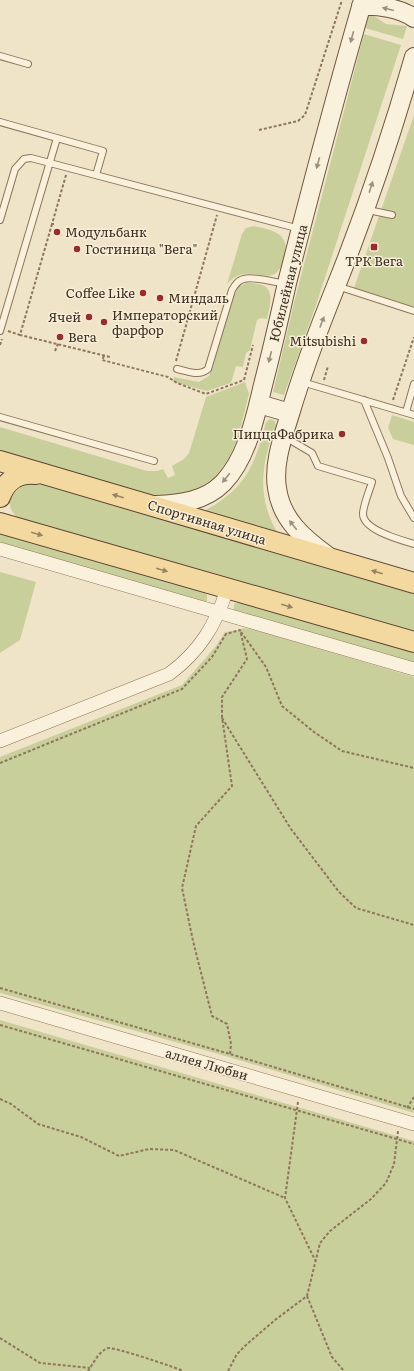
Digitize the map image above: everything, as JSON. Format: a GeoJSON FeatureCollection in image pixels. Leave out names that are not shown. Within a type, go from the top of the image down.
{"type":"FeatureCollection","features":[{"type":"Feature","properties":{"kind":"main road"},"geometry":{"type":"LineString","coordinates":[[362,3],[409,14],[414,18]]}},
{"type":"Feature","properties":{"kind":"main road","name":"Юбилейная улица"},"geometry":{"type":"LineString","coordinates":[[149,505],[177,504],[196,500],[212,492],[224,482],[235,467],[244,449],[259,404],[301,229],[362,3]]}},
{"type":"Feature","properties":{"kind":"main road"},"geometry":{"type":"LineString","coordinates":[[333,560],[309,542],[294,526],[284,512],[277,487],[276,474],[283,436],[300,382],[411,79],[414,57]]}},
{"type":"Feature","properties":{"kind":"main road"},"geometry":{"type":"LineString","coordinates":[[259,404],[290,413]]}},
{"type":"Feature","properties":{"kind":"main road","name":"Спортивная улица"},"geometry":{"type":"LineString","coordinates":[[0,461],[414,583]]}},
{"type":"Feature","properties":{"kind":"main road"},"geometry":{"type":"LineString","coordinates":[[0,497],[5,485],[15,477],[23,474],[46,475]]}},
{"type":"Feature","properties":{"kind":"main road"},"geometry":{"type":"LineString","coordinates":[[0,506],[3,515],[9,523],[9,526],[414,642]]}},
{"type":"Feature","properties":{"kind":"street"},"geometry":{"type":"LineString","coordinates":[[0,549],[414,669]]}},
{"type":"Feature","properties":{"kind":"street"},"geometry":{"type":"LineString","coordinates":[[0,741],[169,674],[185,662],[202,644],[220,612],[227,589]]}},
{"type":"Feature","properties":{"kind":"street","name":"аллея Любви"},"geometry":{"type":"LineString","coordinates":[[0,1003],[414,1124]]}},
{"type":"Feature","properties":{"kind":"lane"},"geometry":{"type":"LineString","coordinates":[[0,56],[28,64]]}},
{"type":"Feature","properties":{"kind":"lane"},"geometry":{"type":"LineString","coordinates":[[0,122],[103,151],[96,175]]}},
{"type":"Feature","properties":{"kind":"lane"},"geometry":{"type":"LineString","coordinates":[[0,331],[57,138]]}},
{"type":"Feature","properties":{"kind":"lane"},"geometry":{"type":"LineString","coordinates":[[0,220],[15,169],[24,158],[31,158],[301,229]]}},
{"type":"Feature","properties":{"kind":"lane"},"geometry":{"type":"LineString","coordinates":[[362,214],[373,211],[392,215]]}},
{"type":"Feature","properties":{"kind":"lane"},"geometry":{"type":"LineString","coordinates":[[177,368],[197,374],[208,369],[232,290],[237,282],[244,279],[250,279],[287,284]]}},
{"type":"Feature","properties":{"kind":"lane"},"geometry":{"type":"LineString","coordinates":[[336,286],[414,311]]}},
{"type":"Feature","properties":{"kind":"lane"},"geometry":{"type":"LineString","coordinates":[[300,382],[414,415]]}},
{"type":"Feature","properties":{"kind":"lane"},"geometry":{"type":"LineString","coordinates":[[406,412],[414,384]]}},
{"type":"Feature","properties":{"kind":"lane"},"geometry":{"type":"LineString","coordinates":[[364,400],[388,458],[401,496],[414,518]]}},
{"type":"Feature","properties":{"kind":"lane"},"geometry":{"type":"LineString","coordinates":[[0,417],[154,461]]}},
{"type":"Feature","properties":{"kind":"lane"},"geometry":{"type":"LineString","coordinates":[[283,436],[312,453],[318,466],[372,482],[363,514],[366,522],[375,529],[394,538],[414,544]]}},
{"type":"Feature","properties":{"kind":"path"},"geometry":{"type":"LineString","coordinates":[[259,130],[298,121],[305,115],[342,0]]}},
{"type":"Feature","properties":{"kind":"path"},"geometry":{"type":"LineString","coordinates":[[64,184],[20,335],[110,357]]}},
{"type":"Feature","properties":{"kind":"path"},"geometry":{"type":"LineString","coordinates":[[176,361],[218,208]]}},
{"type":"Feature","properties":{"kind":"path"},"geometry":{"type":"LineString","coordinates":[[390,408],[414,337]]}},
{"type":"Feature","properties":{"kind":"path"},"geometry":{"type":"LineString","coordinates":[[55,351],[58,344]]}},
{"type":"Feature","properties":{"kind":"path"},"geometry":{"type":"LineString","coordinates":[[102,360],[163,375],[177,383],[206,394],[244,380],[253,345]]}},
{"type":"Feature","properties":{"kind":"path"},"geometry":{"type":"LineString","coordinates":[[102,364],[104,356]]}},
{"type":"Feature","properties":{"kind":"path"},"geometry":{"type":"LineString","coordinates":[[323,384],[328,366]]}},
{"type":"Feature","properties":{"kind":"path"},"geometry":{"type":"LineString","coordinates":[[163,375],[168,372]]}},
{"type":"Feature","properties":{"kind":"path"},"geometry":{"type":"LineString","coordinates":[[220,612],[240,630],[266,667],[282,706],[314,732],[342,751],[414,768]]}},
{"type":"Feature","properties":{"kind":"path"},"geometry":{"type":"LineString","coordinates":[[230,1054],[231,1044],[227,1024],[212,1016],[193,941],[182,888],[196,826],[232,786],[222,717],[222,697],[247,659],[240,630]]}},
{"type":"Feature","properties":{"kind":"path"},"geometry":{"type":"LineString","coordinates":[[0,763],[182,689],[212,657],[226,634],[240,630]]}},
{"type":"Feature","properties":{"kind":"path"},"geometry":{"type":"LineString","coordinates":[[222,717],[291,829],[339,892],[356,908],[414,925]]}},
{"type":"Feature","properties":{"kind":"path"},"geometry":{"type":"LineString","coordinates":[[0,988],[414,1109]]}},
{"type":"Feature","properties":{"kind":"path"},"geometry":{"type":"LineString","coordinates":[[0,1025],[414,1144]]}},
{"type":"Feature","properties":{"kind":"path"},"geometry":{"type":"LineString","coordinates":[[300,1091],[285,1198],[315,1261]]}},
{"type":"Feature","properties":{"kind":"path"},"geometry":{"type":"LineString","coordinates":[[0,1099],[11,1104],[38,1124],[81,1137],[119,1156],[149,1149],[174,1150],[285,1198]]}},
{"type":"Feature","properties":{"kind":"path"},"geometry":{"type":"LineString","coordinates":[[344,1371],[332,1356],[307,1296],[320,1243],[330,1231],[371,1199],[386,1183],[394,1164],[396,1140],[401,1120]]}},
{"type":"Feature","properties":{"kind":"path"},"geometry":{"type":"LineString","coordinates":[[228,1371],[237,1354],[246,1345],[275,1320],[307,1296]]}},
{"type":"Feature","properties":{"kind":"path"},"geometry":{"type":"LineString","coordinates":[[0,1338],[40,1363],[90,1368]]}},
{"type":"Feature","properties":{"kind":"path"},"geometry":{"type":"LineString","coordinates":[[88,1371],[102,1352],[109,1348],[116,1348],[128,1354],[168,1364],[183,1371]]}},
{"type":"Feature","properties":{"kind":"green space"},"geometry":{"type":"Polygon","coordinates":[[[369,13],[386,24],[407,26],[403,39],[365,28],[369,13]]]}},
{"type":"Feature","properties":{"kind":"green space"},"geometry":{"type":"Polygon","coordinates":[[[364,34],[401,45],[316,305],[284,395],[273,392],[295,299],[364,34]]]}},
{"type":"Feature","properties":{"kind":"green space"},"geometry":{"type":"Polygon","coordinates":[[[414,115],[414,308],[353,291],[414,115]]]}},
{"type":"Feature","properties":{"kind":"green space"},"geometry":{"type":"Polygon","coordinates":[[[254,226],[272,231],[280,235],[283,239],[286,245],[286,250],[280,269],[274,274],[268,276],[244,274],[236,277],[227,284],[242,234],[246,228],[254,226]]]}},
{"type":"Feature","properties":{"kind":"green space"},"geometry":{"type":"Polygon","coordinates":[[[246,283],[256,283],[267,288],[270,292],[270,304],[267,319],[261,318],[257,320],[250,350],[246,353],[243,367],[236,366],[231,383],[207,391],[173,382],[174,377],[199,382],[209,376],[234,295],[239,287],[246,283]]]}},
{"type":"Feature","properties":{"kind":"green space"},"geometry":{"type":"Polygon","coordinates":[[[245,382],[249,394],[238,438],[228,460],[214,478],[202,486],[182,495],[154,497],[0,455],[0,427],[147,471],[157,471],[163,469],[168,478],[175,475],[172,466],[184,459],[189,453],[206,397],[245,382]]]}},
{"type":"Feature","properties":{"kind":"green space"},"geometry":{"type":"Polygon","coordinates":[[[392,415],[414,422],[414,445],[393,439],[388,428],[392,415]]]}},
{"type":"Feature","properties":{"kind":"green space"},"geometry":{"type":"Polygon","coordinates":[[[270,419],[275,421],[276,426],[264,467],[264,495],[272,522],[279,535],[200,513],[215,505],[227,496],[245,477],[257,453],[266,422],[270,419]]]}},
{"type":"Feature","properties":{"kind":"green space"},"geometry":{"type":"Polygon","coordinates":[[[23,483],[38,483],[414,594],[414,636],[19,519],[11,509],[10,500],[14,491],[23,483]]]}},
{"type":"Feature","properties":{"kind":"green space"},"geometry":{"type":"Polygon","coordinates":[[[0,531],[202,591],[207,595],[207,601],[205,602],[0,545],[0,531]]]}},
{"type":"Feature","properties":{"kind":"green space"},"geometry":{"type":"Polygon","coordinates":[[[0,572],[36,582],[20,640],[0,653],[0,572]]]}},
{"type":"Feature","properties":{"kind":"green space"},"geometry":{"type":"Polygon","coordinates":[[[240,601],[414,651],[414,667],[234,612],[234,604],[240,601]]]}},
{"type":"Feature","properties":{"kind":"green space"},"geometry":{"type":"Polygon","coordinates":[[[243,628],[256,630],[414,677],[414,1113],[229,1057],[0,993],[0,757],[182,685],[216,646],[225,632],[240,630],[243,628]]]}},
{"type":"Feature","properties":{"kind":"green space"},"geometry":{"type":"Polygon","coordinates":[[[0,1020],[414,1141],[414,1371],[0,1371],[0,1020]]]}},
{"type":"Feature","properties":{"kind":"place","name":"Модульбанк"},"geometry":{"type":"Point","coordinates":[57,232]}},
{"type":"Feature","properties":{"kind":"place","name":"ТРК Вега"},"geometry":{"type":"Point","coordinates":[374,247]}},
{"type":"Feature","properties":{"kind":"place","name":"Гостиница \"Вега\""},"geometry":{"type":"Point","coordinates":[77,249]}},
{"type":"Feature","properties":{"kind":"place","name":"Coffee Like"},"geometry":{"type":"Point","coordinates":[143,293]}},
{"type":"Feature","properties":{"kind":"place","name":"Миндаль"},"geometry":{"type":"Point","coordinates":[160,298]}},
{"type":"Feature","properties":{"kind":"place","name":"Ячей"},"geometry":{"type":"Point","coordinates":[89,317]}},
{"type":"Feature","properties":{"kind":"place","name":"Императорский фарфор"},"geometry":{"type":"Point","coordinates":[104,322]}},
{"type":"Feature","properties":{"kind":"place","name":"Вега"},"geometry":{"type":"Point","coordinates":[60,337]}},
{"type":"Feature","properties":{"kind":"place","name":"Mitsubishi"},"geometry":{"type":"Point","coordinates":[364,341]}},
{"type":"Feature","properties":{"kind":"place","name":"ПиццаФабрика"},"geometry":{"type":"Point","coordinates":[342,434]}}]}
